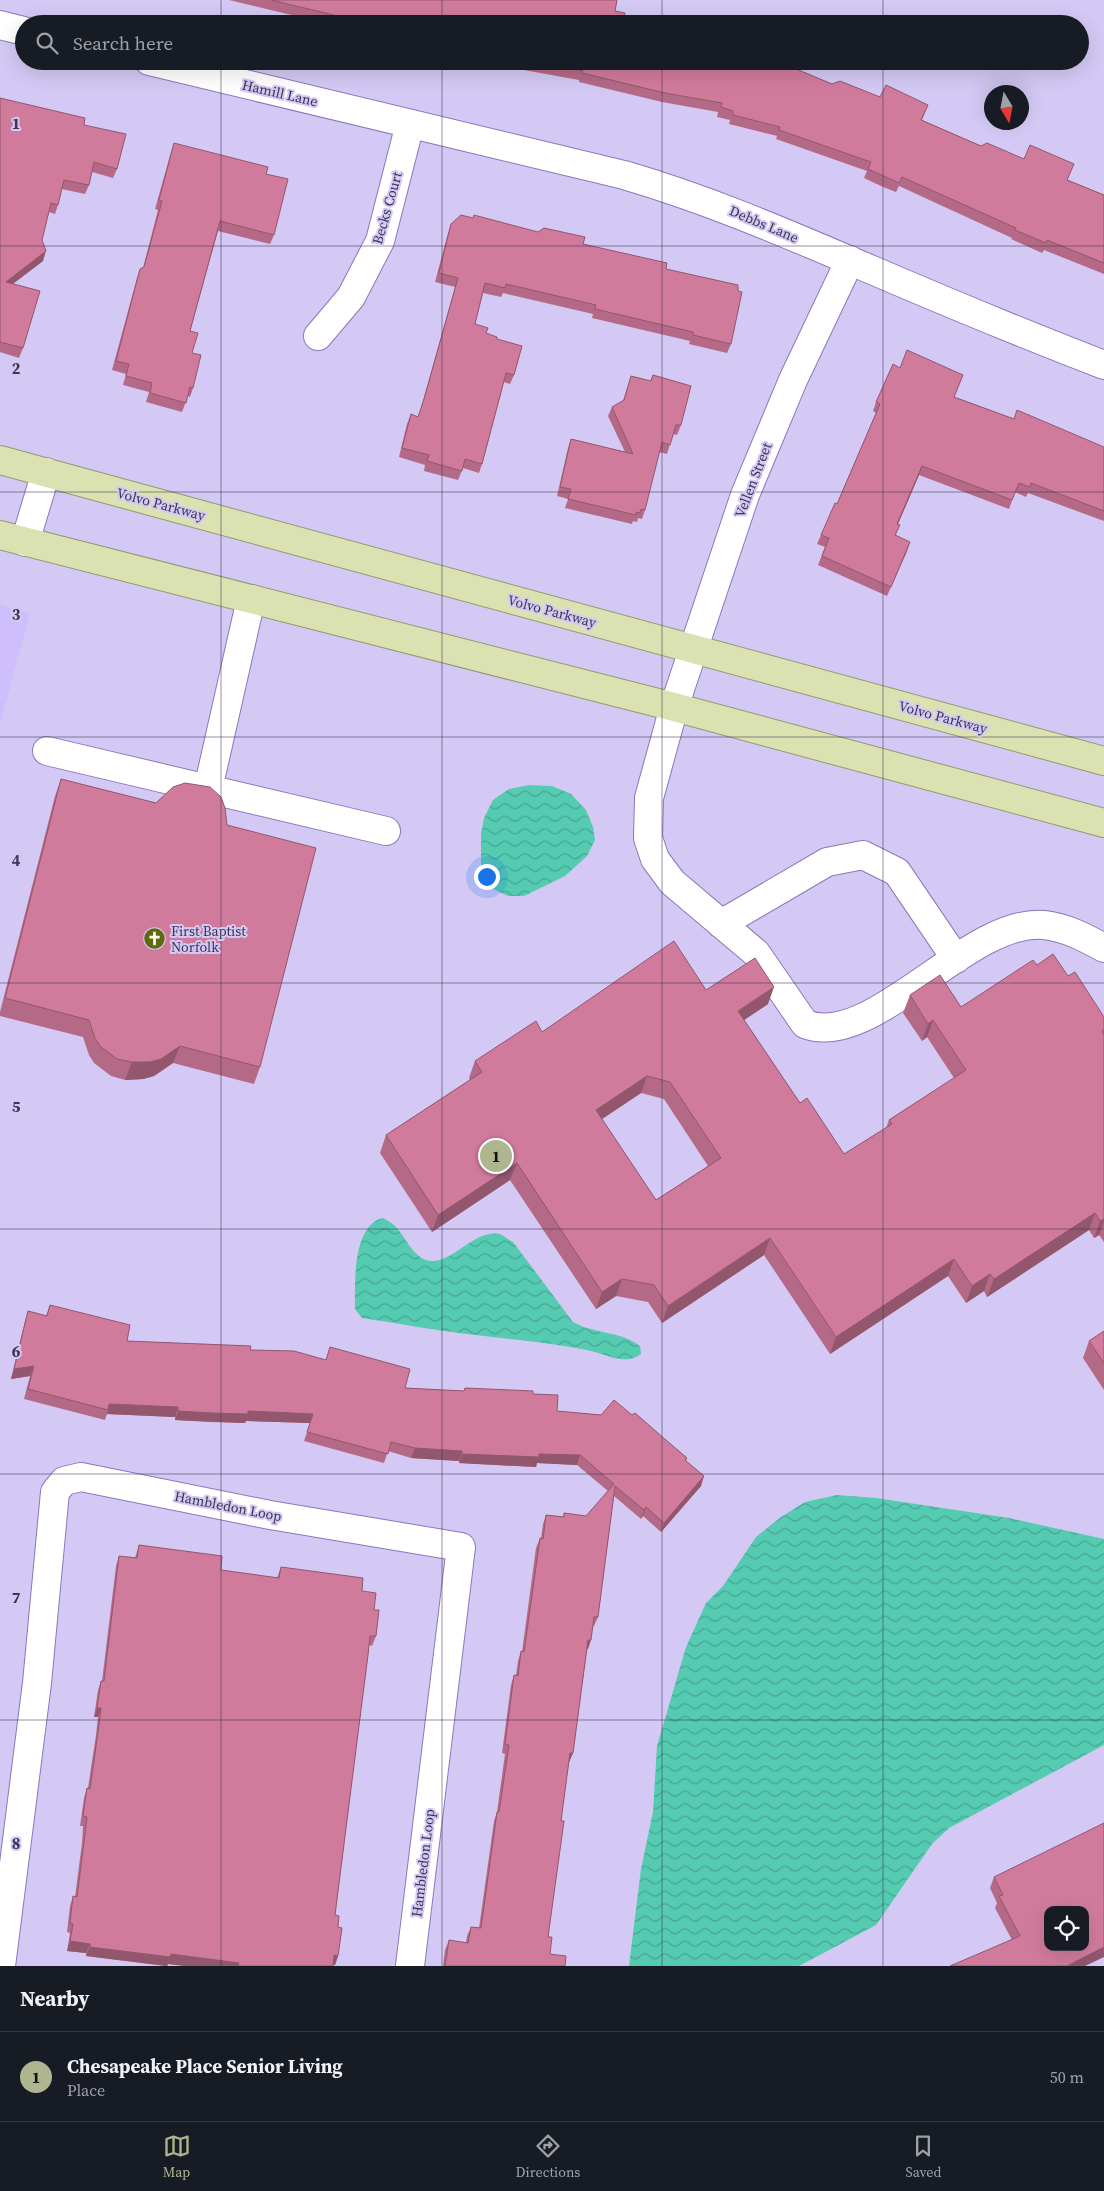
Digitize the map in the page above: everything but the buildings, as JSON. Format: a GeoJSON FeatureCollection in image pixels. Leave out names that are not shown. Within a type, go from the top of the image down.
{"type":"FeatureCollection","features":[{"type":"Feature","properties":{"kind":"main road","name":"Volvo Parkway"},"geometry":{"type":"LineString","coordinates":[[0,460],[1104,761]]}},
{"type":"Feature","properties":{"kind":"main road"},"geometry":{"type":"LineString","coordinates":[[13,539],[674,707],[1104,823]]}},
{"type":"Feature","properties":{"kind":"street"},"geometry":{"type":"LineString","coordinates":[[0,26],[15,29]]}},
{"type":"Feature","properties":{"kind":"street","name":"Hamill Lane"},"geometry":{"type":"LineString","coordinates":[[186,70],[410,124]]}},
{"type":"Feature","properties":{"kind":"street","name":"Debbs Lane"},"geometry":{"type":"LineString","coordinates":[[410,124],[624,175],[679,191],[737,212],[1011,329],[1104,365]]}},
{"type":"Feature","properties":{"kind":"street","name":"Becks Court"},"geometry":{"type":"LineString","coordinates":[[318,336],[350,297],[380,240],[410,124]]}},
{"type":"Feature","properties":{"kind":"street","name":"Vellen Street"},"geometry":{"type":"LineString","coordinates":[[850,260],[793,380],[745,495],[674,707],[649,798],[648,838],[655,858],[672,882],[756,953],[805,1024],[817,1029],[837,1028],[877,1010],[956,959],[1007,929],[1044,925],[1082,936],[1104,948]]}},
{"type":"Feature","properties":{"kind":"street"},"geometry":{"type":"LineString","coordinates":[[13,539],[46,472]]}},
{"type":"Feature","properties":{"kind":"street"},"geometry":{"type":"LineString","coordinates":[[208,789],[251,599]]}},
{"type":"Feature","properties":{"kind":"street"},"geometry":{"type":"LineString","coordinates":[[47,751],[386,831]]}},
{"type":"Feature","properties":{"kind":"street"},"geometry":{"type":"LineString","coordinates":[[722,924],[827,862],[863,855],[898,872],[956,959]]}},
{"type":"Feature","properties":{"kind":"street","name":"Hambledon Loop"},"geometry":{"type":"LineString","coordinates":[[0,1966],[37,1684],[55,1492],[64,1481],[81,1477],[270,1515],[461,1547],[410,1966]]}},
{"type":"Feature","properties":{"kind":"shaded area"},"geometry":{"type":"Polygon","coordinates":[[[0,605],[30,614],[0,724],[0,605]]]}},
{"type":"Feature","properties":{"kind":"water"},"geometry":{"type":"Polygon","coordinates":[[[529,785],[552,786],[571,794],[586,810],[593,827],[595,840],[587,856],[565,876],[524,896],[508,896],[493,889],[486,881],[481,868],[481,834],[484,818],[493,800],[509,789],[529,785]]]}},
{"type":"Feature","properties":{"kind":"water"},"geometry":{"type":"Polygon","coordinates":[[[383,1218],[395,1226],[413,1250],[426,1260],[435,1261],[444,1258],[480,1237],[500,1234],[513,1242],[573,1322],[590,1329],[633,1341],[640,1346],[641,1354],[629,1359],[622,1359],[557,1345],[362,1318],[355,1309],[357,1257],[366,1232],[373,1223],[383,1218]]]}},
{"type":"Feature","properties":{"kind":"water"},"geometry":{"type":"Polygon","coordinates":[[[837,1495],[876,1498],[1009,1518],[1104,1539],[1104,1745],[949,1828],[932,1844],[876,1925],[799,1966],[629,1966],[641,1869],[653,1812],[657,1746],[686,1647],[706,1603],[723,1586],[756,1537],[781,1517],[805,1502],[837,1495]]]}},
{"type":"Feature","properties":{"kind":"place","name":"First Baptist Norfolk"},"geometry":{"type":"Point","coordinates":[155,939]}},
{"type":"Feature","properties":{"kind":"place","name":"Chesapeake Place Senior Living"},"geometry":{"type":"Point","coordinates":[496,1156]}}]}
